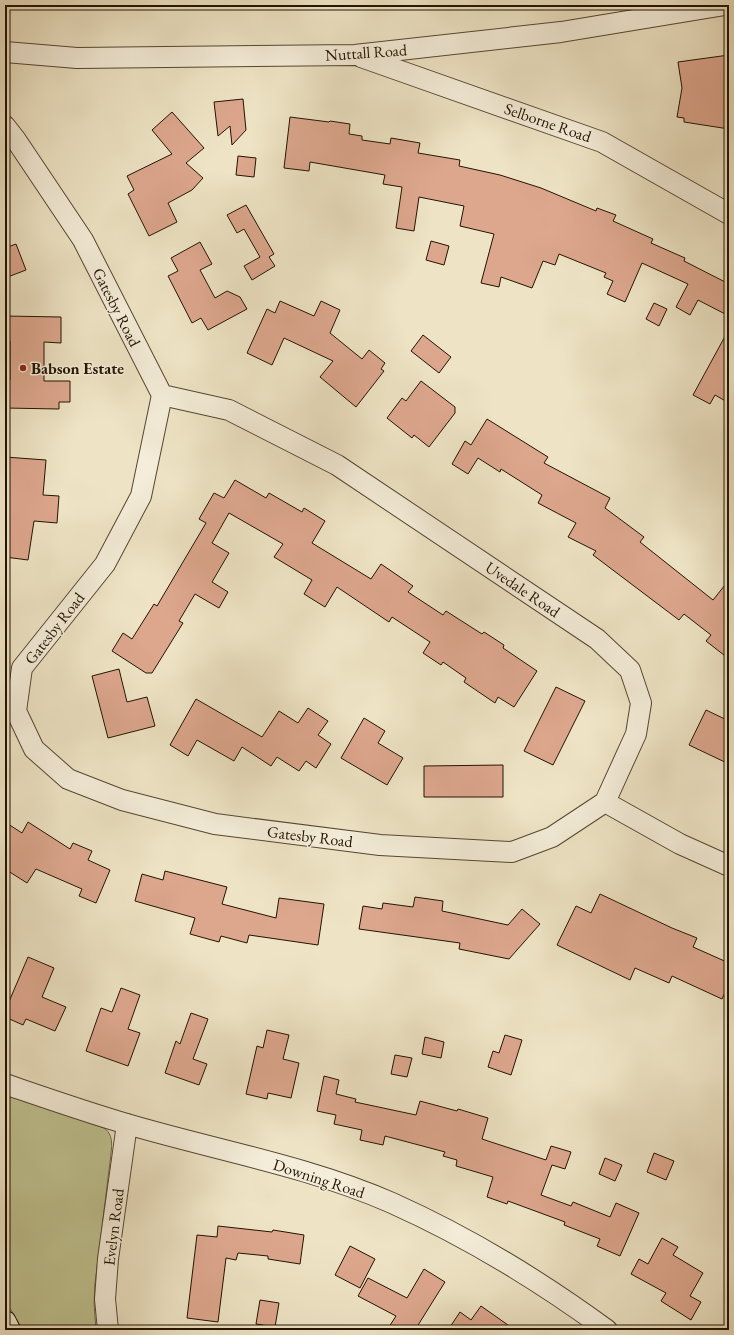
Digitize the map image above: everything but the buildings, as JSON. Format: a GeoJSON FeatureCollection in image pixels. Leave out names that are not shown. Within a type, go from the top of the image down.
{"type":"FeatureCollection","features":[{"type":"Feature","properties":{"kind":"street","name":"Nuttall Road"},"geometry":{"type":"LineString","coordinates":[[5,52],[77,58],[356,55],[561,32],[725,5]]}},
{"type":"Feature","properties":{"kind":"street","name":"Selborne Road"},"geometry":{"type":"LineString","coordinates":[[356,55],[602,142],[729,214]]}},
{"type":"Feature","properties":{"kind":"street","name":"Gatesby Road"},"geometry":{"type":"LineString","coordinates":[[5,126],[83,240],[162,396],[141,496],[104,564],[22,668],[16,711],[34,749],[68,778],[122,800],[216,824],[380,845],[512,852],[552,837],[606,802]]}},
{"type":"Feature","properties":{"kind":"street","name":"Uvedale Road"},"geometry":{"type":"LineString","coordinates":[[162,396],[229,410],[337,464],[597,639],[630,670],[641,703],[636,734],[606,802]]}},
{"type":"Feature","properties":{"kind":"street"},"geometry":{"type":"LineString","coordinates":[[606,802],[680,844],[729,866]]}},
{"type":"Feature","properties":{"kind":"street","name":"Downing Road"},"geometry":{"type":"LineString","coordinates":[[5,1084],[127,1124],[336,1181],[392,1203],[457,1235],[509,1264],[567,1301],[607,1330]]}},
{"type":"Feature","properties":{"kind":"street","name":"Evelyn Road"},"geometry":{"type":"LineString","coordinates":[[108,1330],[106,1299],[108,1259],[127,1124]]}},
{"type":"Feature","properties":{"kind":"street"},"geometry":{"type":"LineString","coordinates":[[5,1322],[9,1330]]}},
{"type":"Feature","properties":{"kind":"green space"},"geometry":{"type":"Polygon","coordinates":[[[5,1093],[104,1128],[109,1133],[112,1143],[111,1154],[95,1283],[94,1303],[96,1330],[23,1330],[5,1300],[5,1093]]]}},
{"type":"Feature","properties":{"kind":"place","name":"Babson Estate"},"geometry":{"type":"Point","coordinates":[23,368]}}]}
